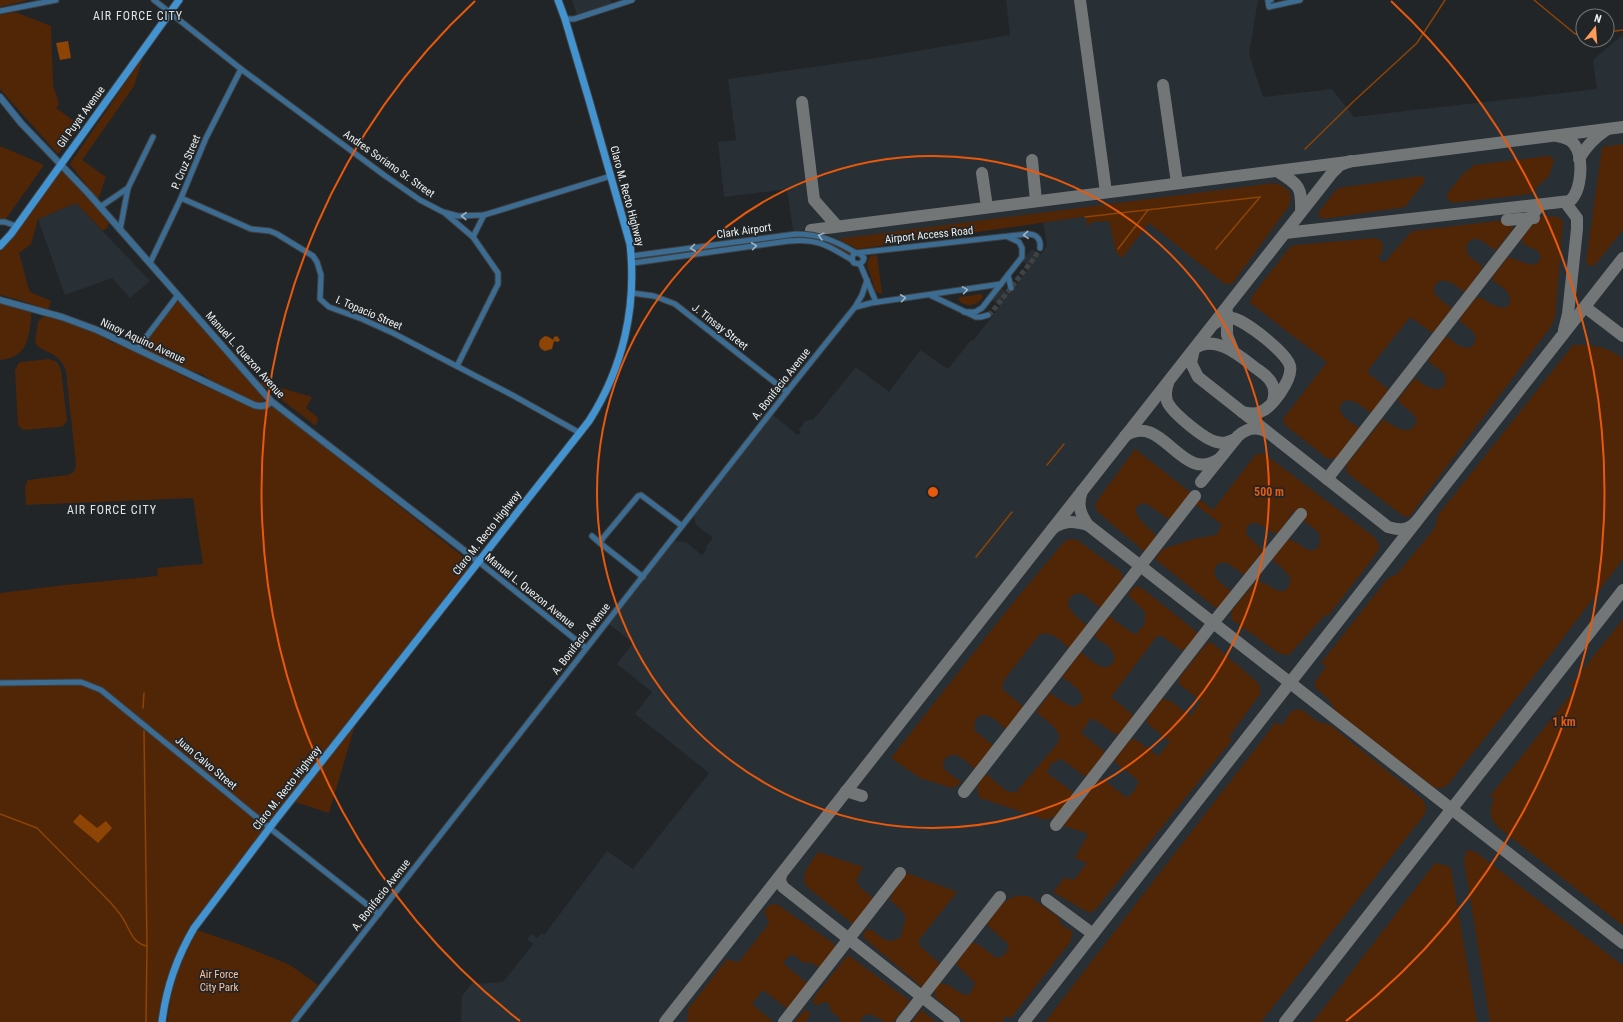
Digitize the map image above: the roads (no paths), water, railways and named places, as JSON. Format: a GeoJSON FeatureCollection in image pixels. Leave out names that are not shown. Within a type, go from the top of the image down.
{"type":"FeatureCollection","features":[{"type":"Feature","properties":{"kind":"main road","name":"Gil Puyat Avenue"},"geometry":{"type":"LineString","coordinates":[[0,246],[179,0]]}},
{"type":"Feature","properties":{"kind":"main road","name":"Claro M. Recto Highway"},"geometry":{"type":"LineString","coordinates":[[162,1022],[170,983],[188,938],[208,909],[580,433],[596,410],[614,374],[629,320],[632,293],[632,259],[624,219],[565,19],[558,0]]}},
{"type":"Feature","properties":{"kind":"street"},"geometry":{"type":"LineString","coordinates":[[0,11],[56,0]]}},
{"type":"Feature","properties":{"kind":"street","name":"Andres Soriano Sr. Street"},"geometry":{"type":"LineString","coordinates":[[154,0],[241,69],[420,200],[443,212],[458,216],[484,215],[611,176]]}},
{"type":"Feature","properties":{"kind":"street"},"geometry":{"type":"LineString","coordinates":[[565,19],[574,19],[632,0]]}},
{"type":"Feature","properties":{"kind":"street"},"geometry":{"type":"LineString","coordinates":[[1271,0],[1268,1],[1269,7],[1300,0]]}},
{"type":"Feature","properties":{"kind":"street","name":"P. Cruz Street"},"geometry":{"type":"LineString","coordinates":[[150,263],[181,198],[206,138],[241,69]]}},
{"type":"Feature","properties":{"kind":"street","name":"Manuel L. Quezon Avenue"},"geometry":{"type":"LineString","coordinates":[[0,97],[21,123],[100,207],[271,401],[479,562],[586,648]]}},
{"type":"Feature","properties":{"kind":"street"},"geometry":{"type":"LineString","coordinates":[[120,230],[128,188],[153,137]]}},
{"type":"Feature","properties":{"kind":"street"},"geometry":{"type":"LineString","coordinates":[[100,207],[128,188]]}},
{"type":"Feature","properties":{"kind":"street","name":"I. Topacio Street"},"geometry":{"type":"LineString","coordinates":[[181,198],[251,229],[270,231],[277,234],[313,256],[317,262],[321,275],[320,298],[329,307],[377,326],[457,366],[580,433]]}},
{"type":"Feature","properties":{"kind":"street"},"geometry":{"type":"LineString","coordinates":[[443,212],[473,237],[498,273],[499,279],[498,284],[457,366]]}},
{"type":"Feature","properties":{"kind":"street"},"geometry":{"type":"LineString","coordinates":[[473,237],[484,215]]}},
{"type":"Feature","properties":{"kind":"street"},"geometry":{"type":"LineString","coordinates":[[0,222],[5,222],[16,226]]}},
{"type":"Feature","properties":{"kind":"street","name":"Clark Airport"},"geometry":{"type":"LineString","coordinates":[[632,259],[796,234],[814,234],[830,239],[858,253]]}},
{"type":"Feature","properties":{"kind":"street","name":"Airport Access Road"},"geometry":{"type":"LineString","coordinates":[[858,253],[1027,234],[1035,235],[1040,240],[1040,248]]}},
{"type":"Feature","properties":{"kind":"street","name":"Airport Access Road"},"geometry":{"type":"LineString","coordinates":[[964,312],[971,313],[979,311],[1022,257],[1022,248],[1019,242],[1015,239],[1002,237]]}},
{"type":"Feature","properties":{"kind":"street","name":"Clark Airport"},"geometry":{"type":"LineString","coordinates":[[632,259],[737,249],[789,241],[810,241],[828,245],[852,260]]}},
{"type":"Feature","properties":{"kind":"street"},"geometry":{"type":"LineString","coordinates":[[736,242],[737,249]]}},
{"type":"Feature","properties":{"kind":"street"},"geometry":{"type":"LineString","coordinates":[[858,253],[864,258],[860,264],[856,264],[852,260],[853,255],[858,253]]}},
{"type":"Feature","properties":{"kind":"street"},"geometry":{"type":"LineString","coordinates":[[860,264],[876,302]]}},
{"type":"Feature","properties":{"kind":"street"},"geometry":{"type":"LineString","coordinates":[[1008,275],[1011,288]]}},
{"type":"Feature","properties":{"kind":"street","name":"A. Bonifacio Avenue"},"geometry":{"type":"LineString","coordinates":[[294,1022],[855,307],[862,295],[867,280]]}},
{"type":"Feature","properties":{"kind":"street"},"geometry":{"type":"LineString","coordinates":[[855,307],[861,304],[1001,284]]}},
{"type":"Feature","properties":{"kind":"street","name":"J. Tinsay Street"},"geometry":{"type":"LineString","coordinates":[[632,293],[654,296],[675,304],[787,392]]}},
{"type":"Feature","properties":{"kind":"street"},"geometry":{"type":"LineString","coordinates":[[138,349],[178,295]]}},
{"type":"Feature","properties":{"kind":"street"},"geometry":{"type":"LineString","coordinates":[[929,295],[976,317],[988,315]]}},
{"type":"Feature","properties":{"kind":"street","name":"Ninoy Aquino Avenue"},"geometry":{"type":"LineString","coordinates":[[0,300],[62,317],[97,330],[254,405],[263,407],[268,405],[271,401]]}},
{"type":"Feature","properties":{"kind":"street"},"geometry":{"type":"LineString","coordinates":[[600,543],[639,495],[643,495],[682,526]]}},
{"type":"Feature","properties":{"kind":"street"},"geometry":{"type":"LineString","coordinates":[[592,536],[643,577]]}},
{"type":"Feature","properties":{"kind":"street","name":"Juan Calvo Street"},"geometry":{"type":"LineString","coordinates":[[0,683],[81,682],[101,690],[270,828],[379,914]]}},
{"type":"Feature","properties":{"kind":"waterway"},"geometry":{"type":"LineString","coordinates":[[1305,149],[1417,43],[1445,0]]}},
{"type":"Feature","properties":{"kind":"waterway"},"geometry":{"type":"LineString","coordinates":[[1534,0],[1575,34]]}},
{"type":"Feature","properties":{"kind":"waterway"},"geometry":{"type":"LineString","coordinates":[[1615,31],[1623,30]]}},
{"type":"Feature","properties":{"kind":"waterway"},"geometry":{"type":"LineString","coordinates":[[1085,217],[1260,197]]}},
{"type":"Feature","properties":{"kind":"waterway"},"geometry":{"type":"LineString","coordinates":[[1216,249],[1260,197]]}},
{"type":"Feature","properties":{"kind":"waterway"},"geometry":{"type":"LineString","coordinates":[[1118,249],[1148,210]]}},
{"type":"Feature","properties":{"kind":"waterway"},"geometry":{"type":"LineString","coordinates":[[1047,465],[1064,444]]}},
{"type":"Feature","properties":{"kind":"waterway"},"geometry":{"type":"LineString","coordinates":[[976,557],[1012,512]]}},
{"type":"Feature","properties":{"kind":"waterway"},"geometry":{"type":"LineString","coordinates":[[143,708],[144,693]]}},
{"type":"Feature","properties":{"kind":"waterway"},"geometry":{"type":"LineString","coordinates":[[144,731],[147,946]]}},
{"type":"Feature","properties":{"kind":"waterway"},"geometry":{"type":"LineString","coordinates":[[0,814],[37,828],[111,903],[121,915],[134,939],[142,945],[147,946],[146,1022]]}},
{"type":"Feature","properties":{"kind":"tunnel"},"geometry":{"type":"LineString","coordinates":[[988,315],[1035,257],[1040,248]]}},
{"type":"Feature","properties":{"kind":"district","name":"AIR FORCE CITY"},"geometry":{"type":"Point","coordinates":[138,16]}},
{"type":"Feature","properties":{"kind":"district","name":"AIR FORCE CITY"},"geometry":{"type":"Point","coordinates":[112,510]}},
{"type":"Feature","properties":{"kind":"park label","name":"Air Force City Park"},"geometry":{"type":"Point","coordinates":[219,980]}}]}
